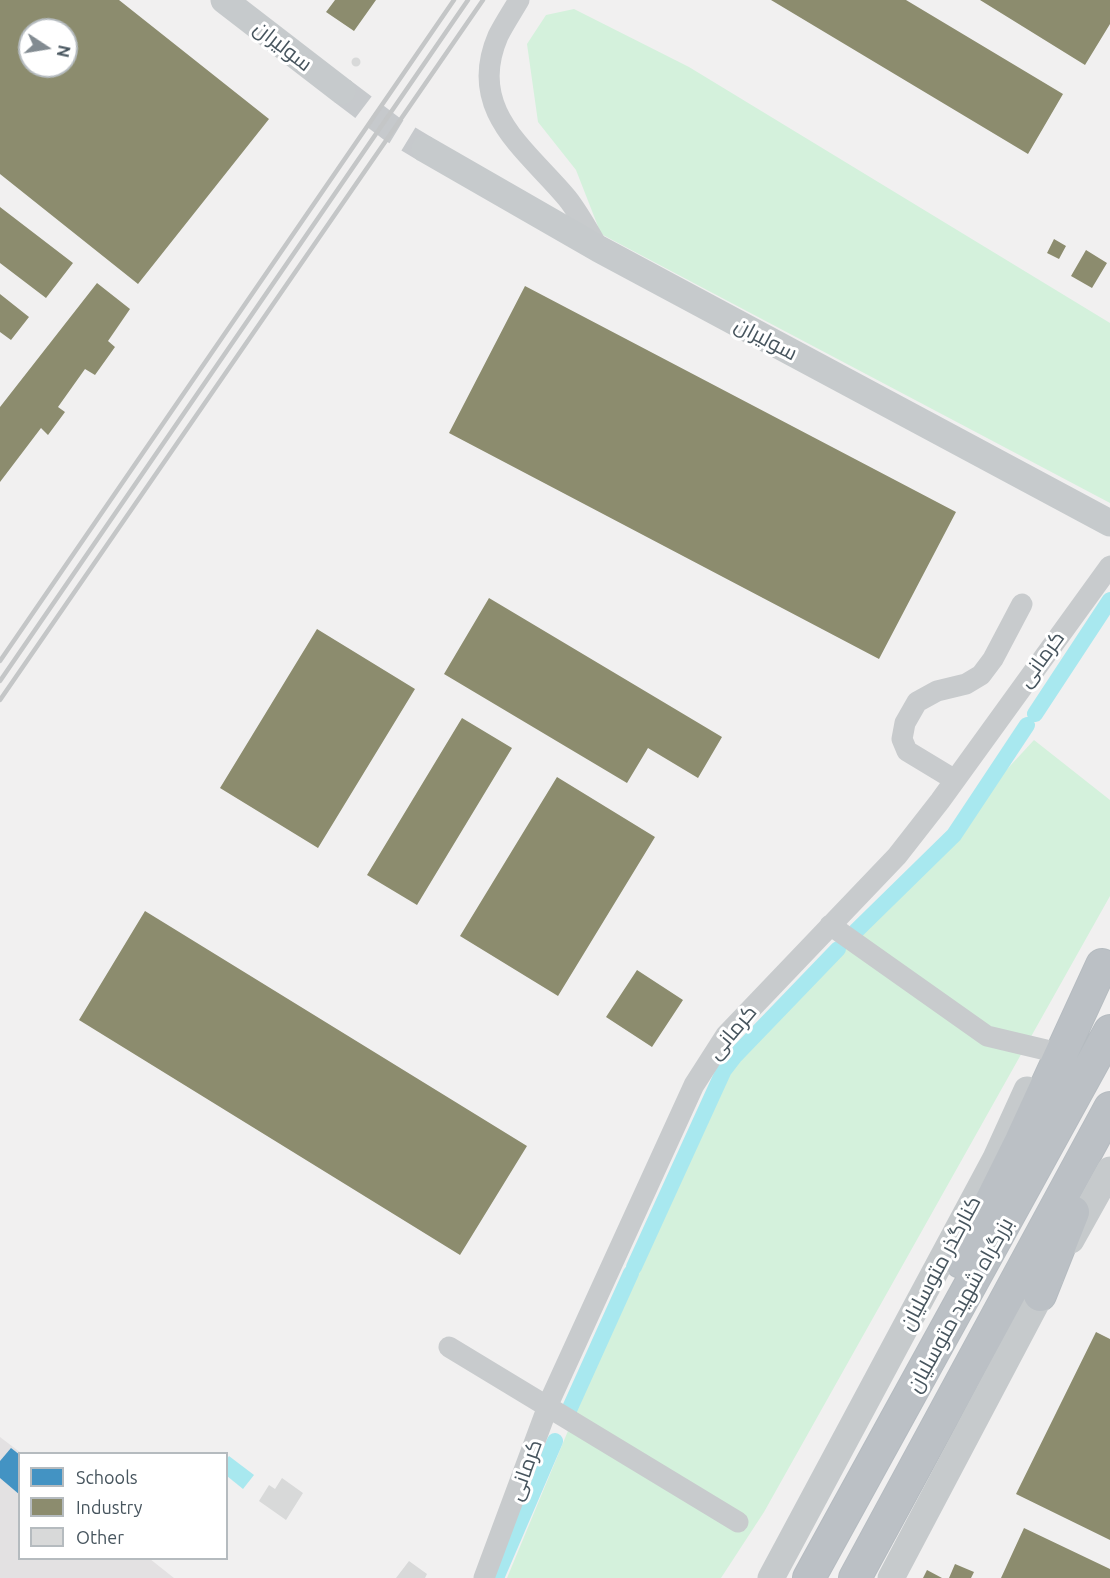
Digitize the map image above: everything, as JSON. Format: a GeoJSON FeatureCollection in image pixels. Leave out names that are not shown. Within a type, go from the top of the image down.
{"type":"FeatureCollection","features":[{"type":"Feature","properties":{"kind":"highway"},"geometry":{"type":"LineString","coordinates":[[894,1424],[925,1335],[1021,1141],[1106,957]]}},
{"type":"Feature","properties":{"kind":"highway","name":"بزرگراه شهید متوسلیان"},"geometry":{"type":"LineString","coordinates":[[809,1578],[1110,1031]]}},
{"type":"Feature","properties":{"kind":"highway","name":"بزرگراه شهید متوسلیان"},"geometry":{"type":"LineString","coordinates":[[855,1578],[1110,1108]]}},
{"type":"Feature","properties":{"kind":"highway"},"geometry":{"type":"LineString","coordinates":[[1040,1295],[1110,1116]]}},
{"type":"Feature","properties":{"kind":"main road","name":"سولیران"},"geometry":{"type":"LineString","coordinates":[[224,0],[342,91]]}},
{"type":"Feature","properties":{"kind":"main road","name":"سولیران"},"geometry":{"type":"LineString","coordinates":[[425,149],[599,249],[1110,523]]}},
{"type":"Feature","properties":{"kind":"main road","name":"کنارگذر متوسلیان"},"geometry":{"type":"LineString","coordinates":[[771,1578],[996,1158],[1046,1050],[1106,957]]}},
{"type":"Feature","properties":{"kind":"main road"},"geometry":{"type":"LineString","coordinates":[[891,1578],[1040,1295],[1110,1170]]}},
{"type":"Feature","properties":{"kind":"street"},"geometry":{"type":"LineString","coordinates":[[519,0],[498,36],[491,60],[490,91],[504,129],[568,199],[599,249]]}},
{"type":"Feature","properties":{"kind":"street","name":"کرمانی"},"geometry":{"type":"LineString","coordinates":[[484,1578],[548,1408],[689,1096],[708,1059],[726,1035],[897,856],[1110,566]]}},
{"type":"Feature","properties":{"kind":"street"},"geometry":{"type":"LineString","coordinates":[[955,780],[907,751],[902,739],[905,723],[917,702],[937,691],[966,684],[981,675],[993,659],[1023,604]]}},
{"type":"Feature","properties":{"kind":"street"},"geometry":{"type":"LineString","coordinates":[[830,925],[987,1036],[1046,1050]]}},
{"type":"Feature","properties":{"kind":"street"},"geometry":{"type":"LineString","coordinates":[[449,1347],[738,1522]]}},
{"type":"Feature","properties":{"kind":"shaded area"},"geometry":{"type":"Polygon","coordinates":[[[0,1437],[20,1452],[18,1560],[151,1560],[174,1578],[0,1578],[0,1437]]]}},
{"type":"Feature","properties":{"kind":"green space"},"geometry":{"type":"Polygon","coordinates":[[[574,9],[689,67],[1110,323],[1110,503],[601,234],[576,170],[538,122],[527,44],[546,15],[574,9]]]}},
{"type":"Feature","properties":{"kind":"green space"},"geometry":{"type":"Polygon","coordinates":[[[1034,740],[1110,800],[1110,896],[764,1512],[721,1578],[507,1578],[570,1426],[729,1070],[1034,740]]]}},
{"type":"Feature","properties":{"kind":"water"},"geometry":{"type":"Polygon","coordinates":[[[229,1456],[254,1475],[243,1489],[228,1477],[229,1456]]]}},
{"type":"Feature","properties":{"kind":"building: Schools"},"geometry":{"type":"Polygon","coordinates":[[[11,1448],[18,1453],[18,1493],[0,1478],[0,1461],[11,1448]]]}},
{"type":"Feature","properties":{"kind":"building: Industry"},"geometry":{"type":"Polygon","coordinates":[[[0,0],[119,0],[269,119],[138,284],[0,174],[0,0]]]}},
{"type":"Feature","properties":{"kind":"building: Industry"},"geometry":{"type":"Polygon","coordinates":[[[335,0],[376,0],[354,31],[326,12],[335,0]]]}},
{"type":"Feature","properties":{"kind":"building: Industry"},"geometry":{"type":"Polygon","coordinates":[[[771,0],[906,0],[1063,94],[1028,154],[771,0]]]}},
{"type":"Feature","properties":{"kind":"building: Industry"},"geometry":{"type":"Polygon","coordinates":[[[980,0],[1110,0],[1110,24],[1085,65],[980,0]]]}},
{"type":"Feature","properties":{"kind":"building: Industry"},"geometry":{"type":"Polygon","coordinates":[[[0,207],[73,263],[46,298],[0,263],[0,207]]]}},
{"type":"Feature","properties":{"kind":"building: Industry"},"geometry":{"type":"Polygon","coordinates":[[[1054,239],[1066,246],[1059,259],[1047,253],[1054,239]]]}},
{"type":"Feature","properties":{"kind":"building: Industry"},"geometry":{"type":"Polygon","coordinates":[[[1086,250],[1107,263],[1092,288],[1071,276],[1086,250]]]}},
{"type":"Feature","properties":{"kind":"building: Industry"},"geometry":{"type":"Polygon","coordinates":[[[97,283],[130,309],[108,341],[115,347],[95,375],[85,369],[58,407],[65,412],[48,435],[41,428],[0,482],[0,407],[97,283]]]}},
{"type":"Feature","properties":{"kind":"building: Industry"},"geometry":{"type":"Polygon","coordinates":[[[525,286],[956,512],[879,659],[449,433],[525,286]]]}},
{"type":"Feature","properties":{"kind":"building: Industry"},"geometry":{"type":"Polygon","coordinates":[[[0,294],[29,317],[11,340],[0,332],[0,294]]]}},
{"type":"Feature","properties":{"kind":"building: Industry"},"geometry":{"type":"Polygon","coordinates":[[[489,598],[722,737],[698,778],[648,748],[627,783],[444,674],[489,598]]]}},
{"type":"Feature","properties":{"kind":"building: Industry"},"geometry":{"type":"Polygon","coordinates":[[[317,629],[415,689],[318,848],[220,788],[317,629]]]}},
{"type":"Feature","properties":{"kind":"building: Industry"},"geometry":{"type":"Polygon","coordinates":[[[462,718],[512,748],[417,905],[367,875],[462,718]]]}},
{"type":"Feature","properties":{"kind":"building: Industry"},"geometry":{"type":"Polygon","coordinates":[[[557,777],[655,837],[558,996],[460,936],[557,777]]]}},
{"type":"Feature","properties":{"kind":"building: Industry"},"geometry":{"type":"Polygon","coordinates":[[[145,911],[527,1146],[460,1255],[79,1020],[145,911]]]}},
{"type":"Feature","properties":{"kind":"building: Industry"},"geometry":{"type":"Polygon","coordinates":[[[637,970],[683,1000],[652,1047],[606,1017],[637,970]]]}},
{"type":"Feature","properties":{"kind":"building: Industry"},"geometry":{"type":"Polygon","coordinates":[[[1096,1332],[1110,1339],[1110,1540],[1016,1494],[1096,1332]]]}},
{"type":"Feature","properties":{"kind":"building: Industry"},"geometry":{"type":"Polygon","coordinates":[[[1024,1528],[1110,1569],[1110,1578],[1001,1578],[1024,1528]]]}},
{"type":"Feature","properties":{"kind":"building: Industry"},"geometry":{"type":"Polygon","coordinates":[[[955,1564],[974,1572],[971,1578],[949,1578],[955,1564]]]}},
{"type":"Feature","properties":{"kind":"building: Industry"},"geometry":{"type":"Polygon","coordinates":[[[927,1570],[942,1578],[923,1578],[927,1570]]]}},
{"type":"Feature","properties":{"kind":"building: Other"},"geometry":{"type":"Polygon","coordinates":[[[356,58],[360,62],[356,66],[352,62],[356,58]]]}},
{"type":"Feature","properties":{"kind":"building: Other"},"geometry":{"type":"Polygon","coordinates":[[[282,1478],[303,1493],[286,1520],[259,1501],[269,1485],[275,1489],[282,1478]]]}},
{"type":"Feature","properties":{"kind":"building: Other"},"geometry":{"type":"Polygon","coordinates":[[[409,1561],[427,1574],[425,1578],[396,1578],[409,1561]]]}},
{"type":"Feature","properties":{"kind":"waterway"},"geometry":{"type":"LineString","coordinates":[[1035,714],[1110,600]]}},
{"type":"Feature","properties":{"kind":"waterway"},"geometry":{"type":"LineString","coordinates":[[856,931],[954,835],[1027,725]]}},
{"type":"Feature","properties":{"kind":"waterway"},"geometry":{"type":"LineString","coordinates":[[634,1267],[724,1070],[838,949]]}},
{"type":"Feature","properties":{"kind":"waterway"},"geometry":{"type":"LineString","coordinates":[[565,1419],[631,1273]]}},
{"type":"Feature","properties":{"kind":"waterway"},"geometry":{"type":"LineString","coordinates":[[496,1578],[555,1441]]}},
{"type":"Feature","properties":{"kind":"tunnel"},"geometry":{"type":"LineString","coordinates":[[342,91],[392,129],[425,149]]}},
{"type":"Feature","properties":{"kind":"railway"},"geometry":{"type":"LineString","coordinates":[[0,661],[454,0]]}},
{"type":"Feature","properties":{"kind":"railway"},"geometry":{"type":"LineString","coordinates":[[0,681],[468,0]]}},
{"type":"Feature","properties":{"kind":"railway"},"geometry":{"type":"LineString","coordinates":[[0,700],[483,0]]}}]}
